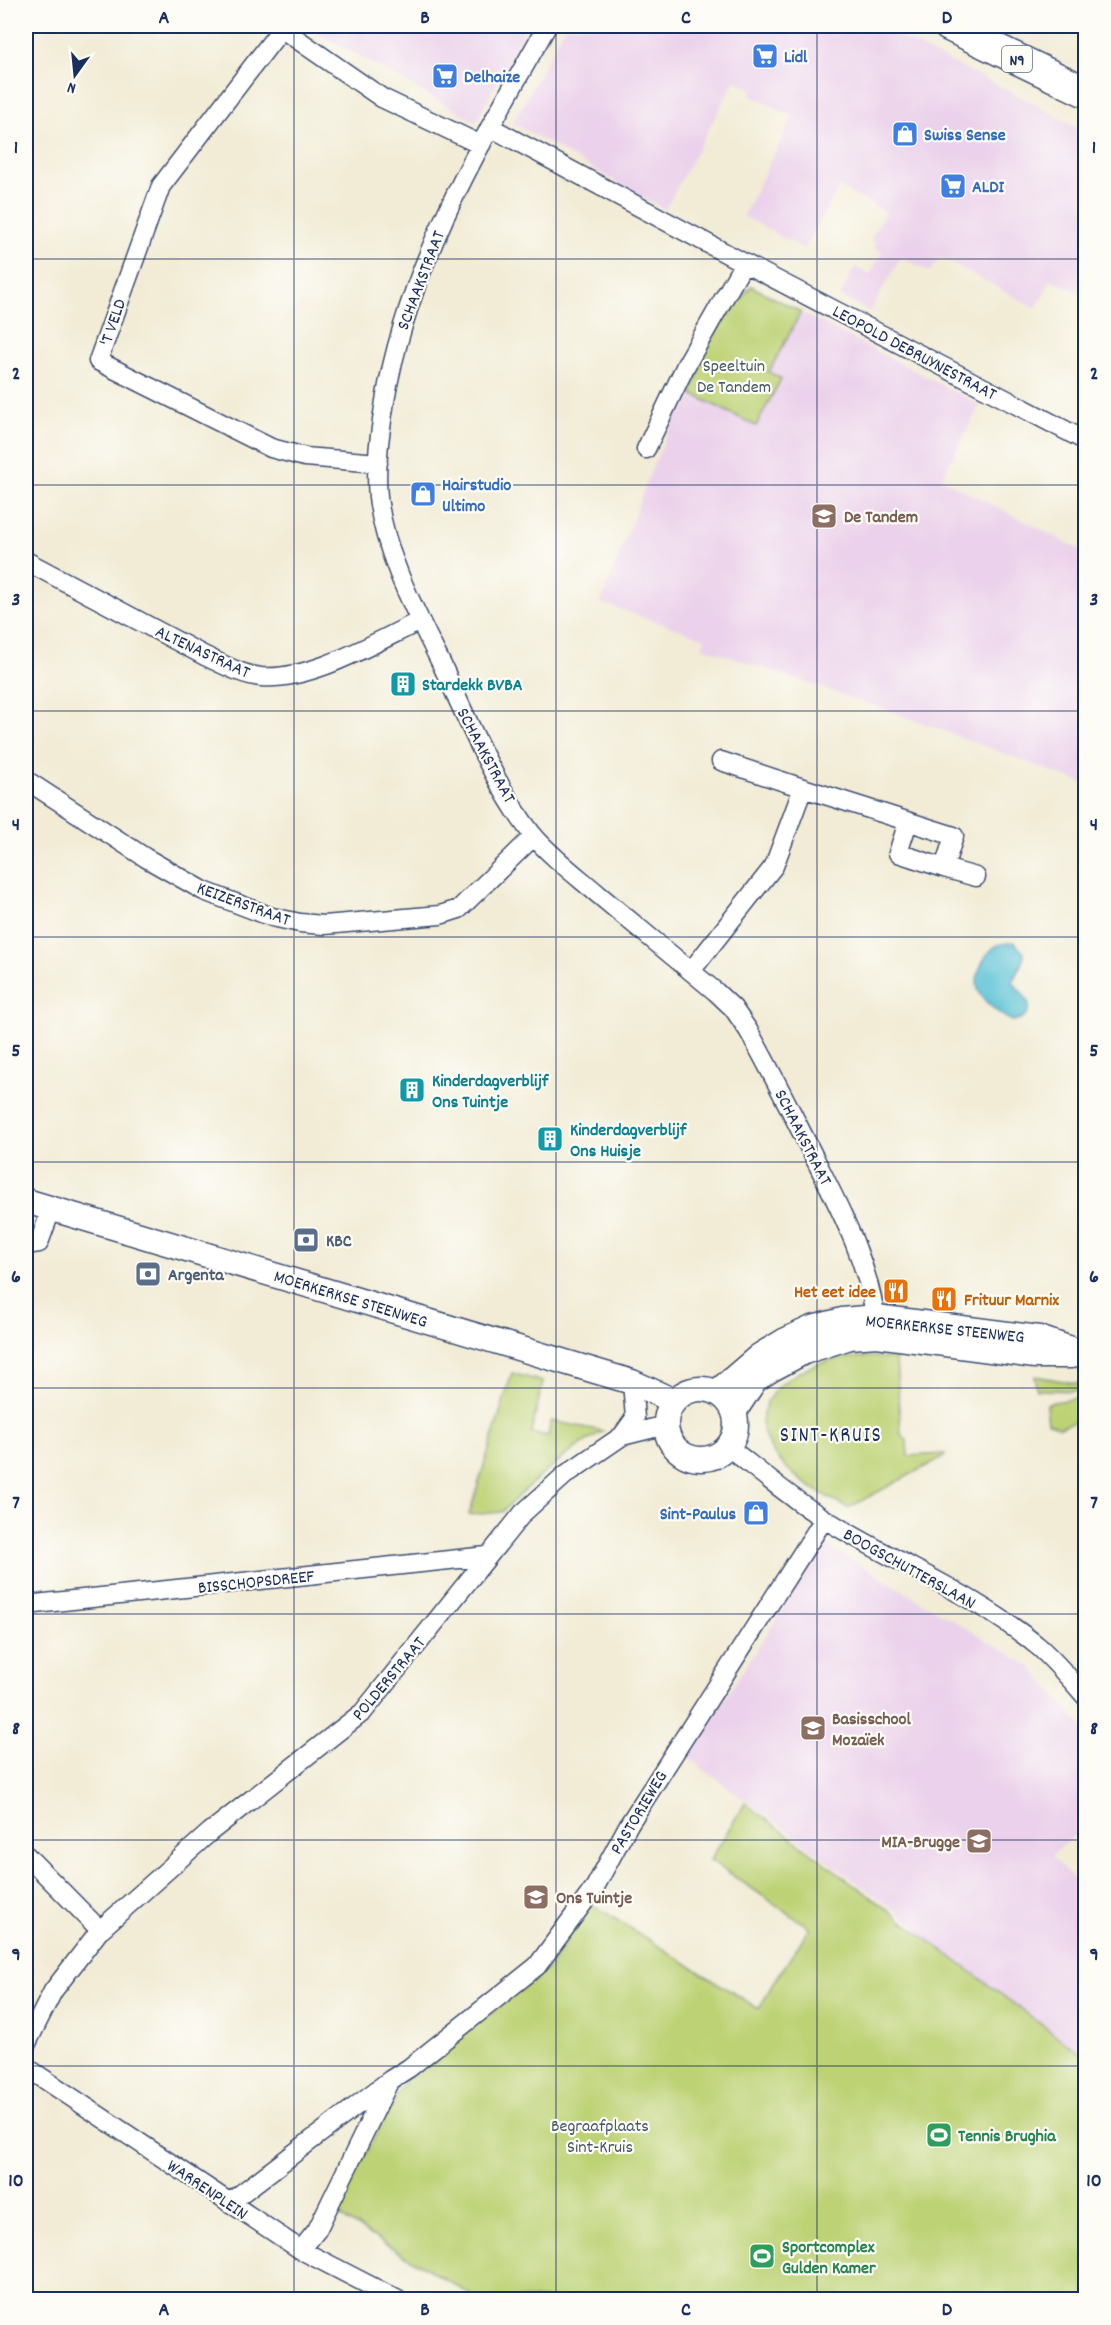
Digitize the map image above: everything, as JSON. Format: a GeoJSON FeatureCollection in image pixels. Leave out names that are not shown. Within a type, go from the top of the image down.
{"type":"FeatureCollection","features":[{"type":"Feature","properties":{"kind":"main road","name":"N9"},"geometry":{"type":"LineString","coordinates":[[949,26],[1086,92]]}},
{"type":"Feature","properties":{"kind":"street","name":"SCHAAKSTRAAT"},"geometry":{"type":"LineString","coordinates":[[548,26],[490,126],[426,258],[402,327],[389,382],[378,463],[378,496],[384,526],[400,575],[420,621],[505,791],[534,836],[582,880],[733,1008],[762,1054],[836,1201],[857,1251],[876,1326]]}},
{"type":"Feature","properties":{"kind":"street"},"geometry":{"type":"LineString","coordinates":[[280,27],[382,98],[481,145]]}},
{"type":"Feature","properties":{"kind":"street","name":"'T VELD"},"geometry":{"type":"LineString","coordinates":[[280,27],[161,186],[99,361],[272,448],[305,457],[378,463]]}},
{"type":"Feature","properties":{"kind":"street","name":"LEOPOLD DEBRUYNESTRAAT"},"geometry":{"type":"LineString","coordinates":[[490,126],[744,263],[1086,441]]}},
{"type":"Feature","properties":{"kind":"street"},"geometry":{"type":"LineString","coordinates":[[646,449],[686,365],[744,263]]}},
{"type":"Feature","properties":{"kind":"street","name":"ALTENASTRAAT"},"geometry":{"type":"LineString","coordinates":[[26,561],[205,656],[234,669],[260,677],[297,675],[338,660],[420,621]]}},
{"type":"Feature","properties":{"kind":"street"},"geometry":{"type":"LineString","coordinates":[[721,761],[954,836],[944,868]]}},
{"type":"Feature","properties":{"kind":"street","name":"KEIZERSTRAAT"},"geometry":{"type":"LineString","coordinates":[[26,780],[146,858],[204,891],[272,917],[308,924],[324,925],[440,915],[459,909],[534,836]]}},
{"type":"Feature","properties":{"kind":"street"},"geometry":{"type":"LineString","coordinates":[[691,971],[774,866],[803,788]]}},
{"type":"Feature","properties":{"kind":"street"},"geometry":{"type":"LineString","coordinates":[[908,822],[898,853],[976,877]]}},
{"type":"Feature","properties":{"kind":"street","name":"MOERKERKSE STEENWEG"},"geometry":{"type":"LineString","coordinates":[[26,1201],[632,1382],[674,1401]]}},
{"type":"Feature","properties":{"kind":"street"},"geometry":{"type":"LineString","coordinates":[[26,1245],[39,1243],[51,1210]]}},
{"type":"Feature","properties":{"kind":"street","name":"MOERKERKSE STEENWEG"},"geometry":{"type":"LineString","coordinates":[[717,1392],[759,1356],[783,1341],[827,1322],[1039,1338],[1086,1355]]}},
{"type":"Feature","properties":{"kind":"street","name":"MOERKERKSE STEENWEG"},"geometry":{"type":"LineString","coordinates":[[734,1413],[755,1380],[788,1360],[876,1326]]}},
{"type":"Feature","properties":{"kind":"street"},"geometry":{"type":"LineString","coordinates":[[622,1436],[635,1418],[632,1382]]}},
{"type":"Feature","properties":{"kind":"street"},"geometry":{"type":"LineString","coordinates":[[704,1389],[717,1392],[728,1401],[734,1413],[735,1431],[728,1446],[712,1457],[697,1459],[674,1446],[668,1436],[666,1425],[668,1412],[674,1401],[682,1394],[704,1389]]}},
{"type":"Feature","properties":{"kind":"street","name":"POLDERSTRAAT"},"geometry":{"type":"LineString","coordinates":[[26,2045],[53,1991],[100,1930],[210,1832],[363,1713],[523,1514],[565,1475],[622,1436],[666,1425]]}},
{"type":"Feature","properties":{"kind":"street","name":"BOOGSCHUTTERSLAAN"},"geometry":{"type":"LineString","coordinates":[[728,1446],[774,1485],[824,1518],[996,1616],[1041,1649],[1086,1697]]}},
{"type":"Feature","properties":{"kind":"street","name":"PASTORIEWEG"},"geometry":{"type":"LineString","coordinates":[[229,2203],[390,2080],[409,2068],[537,1966],[595,1887],[629,1824],[824,1518]]}},
{"type":"Feature","properties":{"kind":"street","name":"BISSCHOPSDREEF"},"geometry":{"type":"LineString","coordinates":[[26,1605],[487,1556]]}},
{"type":"Feature","properties":{"kind":"street"},"geometry":{"type":"LineString","coordinates":[[26,1856],[100,1930]]}},
{"type":"Feature","properties":{"kind":"street","name":"WARRENPLEIN"},"geometry":{"type":"LineString","coordinates":[[26,2067],[302,2250],[398,2300]]}},
{"type":"Feature","properties":{"kind":"street"},"geometry":{"type":"LineString","coordinates":[[302,2250],[317,2230],[390,2080]]}},
{"type":"Feature","properties":{"kind":"shaded area","name":"Delhaize"},"geometry":{"type":"Polygon","coordinates":[[[306,26],[527,26],[476,122],[306,26]]]}},
{"type":"Feature","properties":{"kind":"shaded area"},"geometry":{"type":"Polygon","coordinates":[[[566,26],[877,26],[1023,98],[1085,132],[1085,295],[1051,280],[1036,308],[940,257],[930,272],[901,257],[870,312],[840,296],[855,267],[870,275],[882,252],[874,248],[876,243],[870,240],[886,212],[839,187],[804,249],[743,216],[793,117],[750,95],[752,90],[735,80],[665,210],[513,123],[566,26]]]}},
{"type":"Feature","properties":{"kind":"shaded area","name":"De Tandem"},"geometry":{"type":"Polygon","coordinates":[[[751,286],[980,405],[941,479],[1085,552],[1085,784],[907,717],[702,647],[705,638],[601,603],[653,466],[678,410],[685,408],[692,394],[703,356],[723,319],[730,314],[751,286]]]}},
{"type":"Feature","properties":{"kind":"shaded area"},"geometry":{"type":"Polygon","coordinates":[[[825,1544],[1031,1667],[1085,1730],[1085,1826],[1052,1855],[1085,1892],[1085,2057],[920,1934],[915,1930],[916,1926],[687,1757],[825,1544]]]}},
{"type":"Feature","properties":{"kind":"green space","name":"Speeltuin De Tandem"},"geometry":{"type":"Polygon","coordinates":[[[751,286],[801,312],[769,372],[781,379],[756,426],[692,394],[703,356],[723,319],[730,314],[751,286]]]}},
{"type":"Feature","properties":{"kind":"green space"},"geometry":{"type":"Polygon","coordinates":[[[876,1357],[896,1359],[901,1434],[907,1440],[908,1456],[945,1454],[945,1456],[848,1508],[803,1482],[780,1461],[767,1442],[762,1425],[764,1408],[772,1394],[785,1381],[801,1371],[839,1359],[876,1357]]]}},
{"type":"Feature","properties":{"kind":"green space"},"geometry":{"type":"Polygon","coordinates":[[[512,1373],[543,1382],[531,1433],[548,1436],[551,1421],[603,1431],[550,1468],[502,1512],[469,1515],[512,1373]]]}},
{"type":"Feature","properties":{"kind":"green space"},"geometry":{"type":"Polygon","coordinates":[[[1035,1376],[1085,1385],[1085,1391],[1036,1390],[1035,1376]]]}},
{"type":"Feature","properties":{"kind":"green space"},"geometry":{"type":"Polygon","coordinates":[[[1085,1398],[1085,1419],[1059,1427],[1048,1422],[1046,1406],[1048,1403],[1085,1398]]]}},
{"type":"Feature","properties":{"kind":"green space","name":"Begraafplaats Sint-Kruis"},"geometry":{"type":"Polygon","coordinates":[[[745,1803],[1085,2057],[1085,2299],[478,2299],[334,2213],[406,2079],[551,1966],[590,1903],[759,2009],[810,1928],[710,1860],[745,1803]]]}},
{"type":"Feature","properties":{"kind":"water"},"geometry":{"type":"Polygon","coordinates":[[[1014,942],[1024,953],[1013,981],[1029,1006],[1025,1017],[1013,1021],[998,1012],[980,994],[977,978],[981,965],[992,950],[998,945],[1014,942]]]}},
{"type":"Feature","properties":{"kind":"place","name":"Lidl"},"geometry":{"type":"Point","coordinates":[765,56]}},
{"type":"Feature","properties":{"kind":"place","name":"Delhaize"},"geometry":{"type":"Point","coordinates":[445,76]}},
{"type":"Feature","properties":{"kind":"place","name":"Swiss Sense"},"geometry":{"type":"Point","coordinates":[905,134]}},
{"type":"Feature","properties":{"kind":"place","name":"ALDI"},"geometry":{"type":"Point","coordinates":[953,186]}},
{"type":"Feature","properties":{"kind":"place","name":"Hairstudio Ultimo"},"geometry":{"type":"Point","coordinates":[423,494]}},
{"type":"Feature","properties":{"kind":"place","name":"De Tandem"},"geometry":{"type":"Point","coordinates":[824,516]}},
{"type":"Feature","properties":{"kind":"place","name":"Stardekk BVBA"},"geometry":{"type":"Point","coordinates":[403,684]}},
{"type":"Feature","properties":{"kind":"place","name":"Kinderdagverblijf Ons Tuintje"},"geometry":{"type":"Point","coordinates":[412,1090]}},
{"type":"Feature","properties":{"kind":"place","name":"Kinderdagverblijf Ons Huisje"},"geometry":{"type":"Point","coordinates":[550,1139]}},
{"type":"Feature","properties":{"kind":"place","name":"KBC"},"geometry":{"type":"Point","coordinates":[306,1240]}},
{"type":"Feature","properties":{"kind":"place","name":"Argenta"},"geometry":{"type":"Point","coordinates":[148,1274]}},
{"type":"Feature","properties":{"kind":"place","name":"Het eet idee"},"geometry":{"type":"Point","coordinates":[896,1291]}},
{"type":"Feature","properties":{"kind":"place","name":"Frituur Marnix"},"geometry":{"type":"Point","coordinates":[944,1299]}},
{"type":"Feature","properties":{"kind":"place","name":"Sint-Paulus"},"geometry":{"type":"Point","coordinates":[756,1513]}},
{"type":"Feature","properties":{"kind":"place","name":"Basisschool Mozaïek"},"geometry":{"type":"Point","coordinates":[813,1728]}},
{"type":"Feature","properties":{"kind":"place","name":"MIA-Brugge"},"geometry":{"type":"Point","coordinates":[979,1841]}},
{"type":"Feature","properties":{"kind":"place","name":"Ons Tuintje"},"geometry":{"type":"Point","coordinates":[536,1897]}},
{"type":"Feature","properties":{"kind":"place","name":"Tennis Brughia"},"geometry":{"type":"Point","coordinates":[939,2135]}},
{"type":"Feature","properties":{"kind":"place","name":"Sportcomplex Gulden Kamer"},"geometry":{"type":"Point","coordinates":[762,2256]}},
{"type":"Feature","properties":{"kind":"district","name":"SINT-KRUIS"},"geometry":{"type":"Point","coordinates":[831,1434]}}]}
